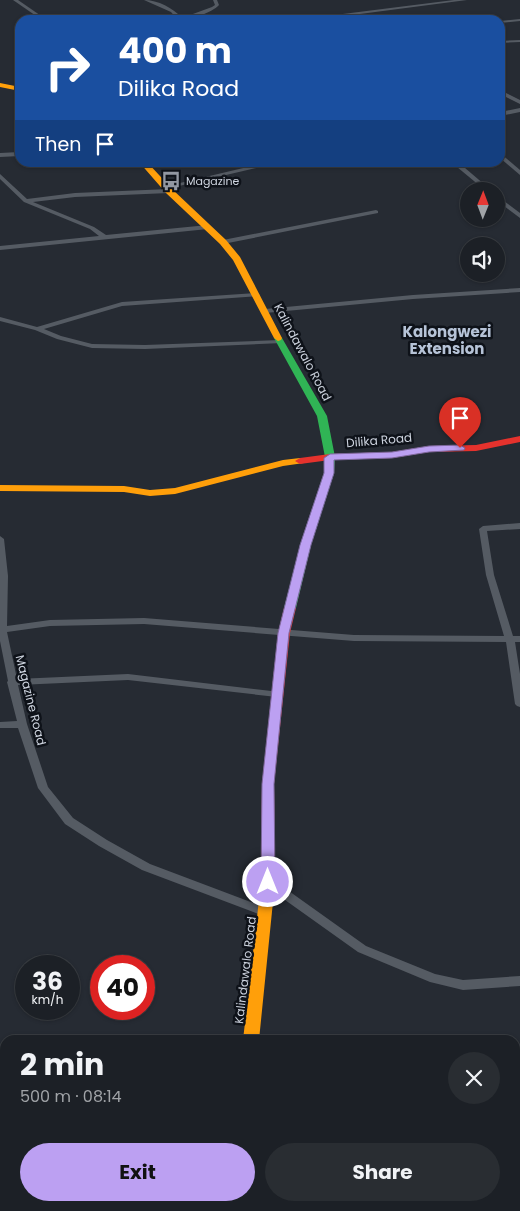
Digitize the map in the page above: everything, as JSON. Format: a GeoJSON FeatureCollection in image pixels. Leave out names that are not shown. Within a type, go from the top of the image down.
{"type":"FeatureCollection","features":[{"type":"Feature","properties":{"kind":"street"},"geometry":{"type":"LineString","coordinates":[[15,0],[37,15]]}},
{"type":"Feature","properties":{"kind":"street"},"geometry":{"type":"LineString","coordinates":[[146,0],[173,11],[177,15]]}},
{"type":"Feature","properties":{"kind":"street"},"geometry":{"type":"LineString","coordinates":[[195,15],[216,7],[215,0]]}},
{"type":"Feature","properties":{"kind":"street"},"geometry":{"type":"LineString","coordinates":[[343,15],[465,0]]}},
{"type":"Feature","properties":{"kind":"street"},"geometry":{"type":"LineString","coordinates":[[505,22],[520,20]]}},
{"type":"Feature","properties":{"kind":"street"},"geometry":{"type":"LineString","coordinates":[[505,42],[520,41]]}},
{"type":"Feature","properties":{"kind":"street"},"geometry":{"type":"LineString","coordinates":[[0,85],[15,88]]}},
{"type":"Feature","properties":{"kind":"street"},"geometry":{"type":"LineString","coordinates":[[505,94],[520,102]]}},
{"type":"Feature","properties":{"kind":"street"},"geometry":{"type":"LineString","coordinates":[[505,113],[520,110]]}},
{"type":"Feature","properties":{"kind":"street"},"geometry":{"type":"LineString","coordinates":[[0,155],[15,154]]}},
{"type":"Feature","properties":{"kind":"street"},"geometry":{"type":"LineString","coordinates":[[505,160],[520,173]]}},
{"type":"Feature","properties":{"kind":"street","name":"Kalindawalo Road"},"geometry":{"type":"LineString","coordinates":[[147,167],[223,242],[237,259],[280,342],[322,416],[330,458],[329,473],[306,545],[284,633],[268,784],[268,882],[251,1035]]}},
{"type":"Feature","properties":{"kind":"street"},"geometry":{"type":"LineString","coordinates":[[26,200],[168,189],[258,167]]}},
{"type":"Feature","properties":{"kind":"street"},"geometry":{"type":"LineString","coordinates":[[460,167],[478,182]]}},
{"type":"Feature","properties":{"kind":"street"},"geometry":{"type":"LineString","coordinates":[[0,176],[26,200],[92,228],[103,236]]}},
{"type":"Feature","properties":{"kind":"street"},"geometry":{"type":"LineString","coordinates":[[505,204],[520,216]]}},
{"type":"Feature","properties":{"kind":"street"},"geometry":{"type":"LineString","coordinates":[[223,242],[376,212]]}},
{"type":"Feature","properties":{"kind":"street"},"geometry":{"type":"LineString","coordinates":[[0,248],[103,236],[208,227]]}},
{"type":"Feature","properties":{"kind":"street"},"geometry":{"type":"LineString","coordinates":[[265,311],[413,297],[520,290]]}},
{"type":"Feature","properties":{"kind":"street"},"geometry":{"type":"LineString","coordinates":[[37,328],[122,304],[257,295]]}},
{"type":"Feature","properties":{"kind":"street"},"geometry":{"type":"LineString","coordinates":[[0,319],[37,328],[77,343],[104,347],[280,342]]}},
{"type":"Feature","properties":{"kind":"street","name":"Dilika Road"},"geometry":{"type":"LineString","coordinates":[[0,488],[175,491],[283,463],[330,458],[392,455],[429,449],[476,448],[520,439]]}},
{"type":"Feature","properties":{"kind":"street"},"geometry":{"type":"LineString","coordinates":[[520,526],[483,529],[490,575],[510,640],[520,704]]}},
{"type":"Feature","properties":{"kind":"street","name":"Magazine Road"},"geometry":{"type":"LineString","coordinates":[[0,539],[4,576],[1,630],[22,724],[43,788],[69,820],[103,843],[146,866],[265,912]]}},
{"type":"Feature","properties":{"kind":"street"},"geometry":{"type":"LineString","coordinates":[[1,630],[50,623],[136,621],[354,638],[520,639]]}},
{"type":"Feature","properties":{"kind":"street"},"geometry":{"type":"LineString","coordinates":[[12,682],[128,677],[277,694]]}},
{"type":"Feature","properties":{"kind":"street"},"geometry":{"type":"LineString","coordinates":[[0,725],[22,724]]}},
{"type":"Feature","properties":{"kind":"street"},"geometry":{"type":"LineString","coordinates":[[268,882],[362,949],[434,979],[463,985],[520,981]]}},
{"type":"Feature","properties":{"kind":"traffic: fast"},"geometry":{"type":"LineString","coordinates":[[278,338],[322,416],[330,457],[329,473],[306,545],[290,608]]}},
{"type":"Feature","properties":{"kind":"traffic: slow"},"geometry":{"type":"LineString","coordinates":[[0,85],[15,88]]}},
{"type":"Feature","properties":{"kind":"traffic: slow"},"geometry":{"type":"LineString","coordinates":[[147,167],[223,242],[237,259],[278,338]]}},
{"type":"Feature","properties":{"kind":"traffic: slow"},"geometry":{"type":"LineString","coordinates":[[0,488],[124,489],[150,493],[175,491],[283,463],[300,461]]}},
{"type":"Feature","properties":{"kind":"traffic: slow"},"geometry":{"type":"LineString","coordinates":[[252,1035],[268,882],[268,861]]}},
{"type":"Feature","properties":{"kind":"traffic: jam"},"geometry":{"type":"LineString","coordinates":[[300,461],[330,457],[392,455],[429,449],[476,448],[520,439]]}},
{"type":"Feature","properties":{"kind":"traffic: jam"},"geometry":{"type":"LineString","coordinates":[[268,861],[268,784],[284,633],[290,608]]}},
{"type":"Feature","properties":{"kind":"place","name":"Magazine"},"geometry":{"type":"Point","coordinates":[171,181]}},
{"type":"Feature","properties":{"kind":"district","name":"Kalongwezi Extension"},"geometry":{"type":"Point","coordinates":[447,340]}},
{"type":"Feature","properties":{"kind":"route"},"geometry":{"type":"LineString","coordinates":[[268,882],[268,784],[284,633],[306,545],[329,473],[330,458],[392,455],[429,449],[460,448]]}}]}
